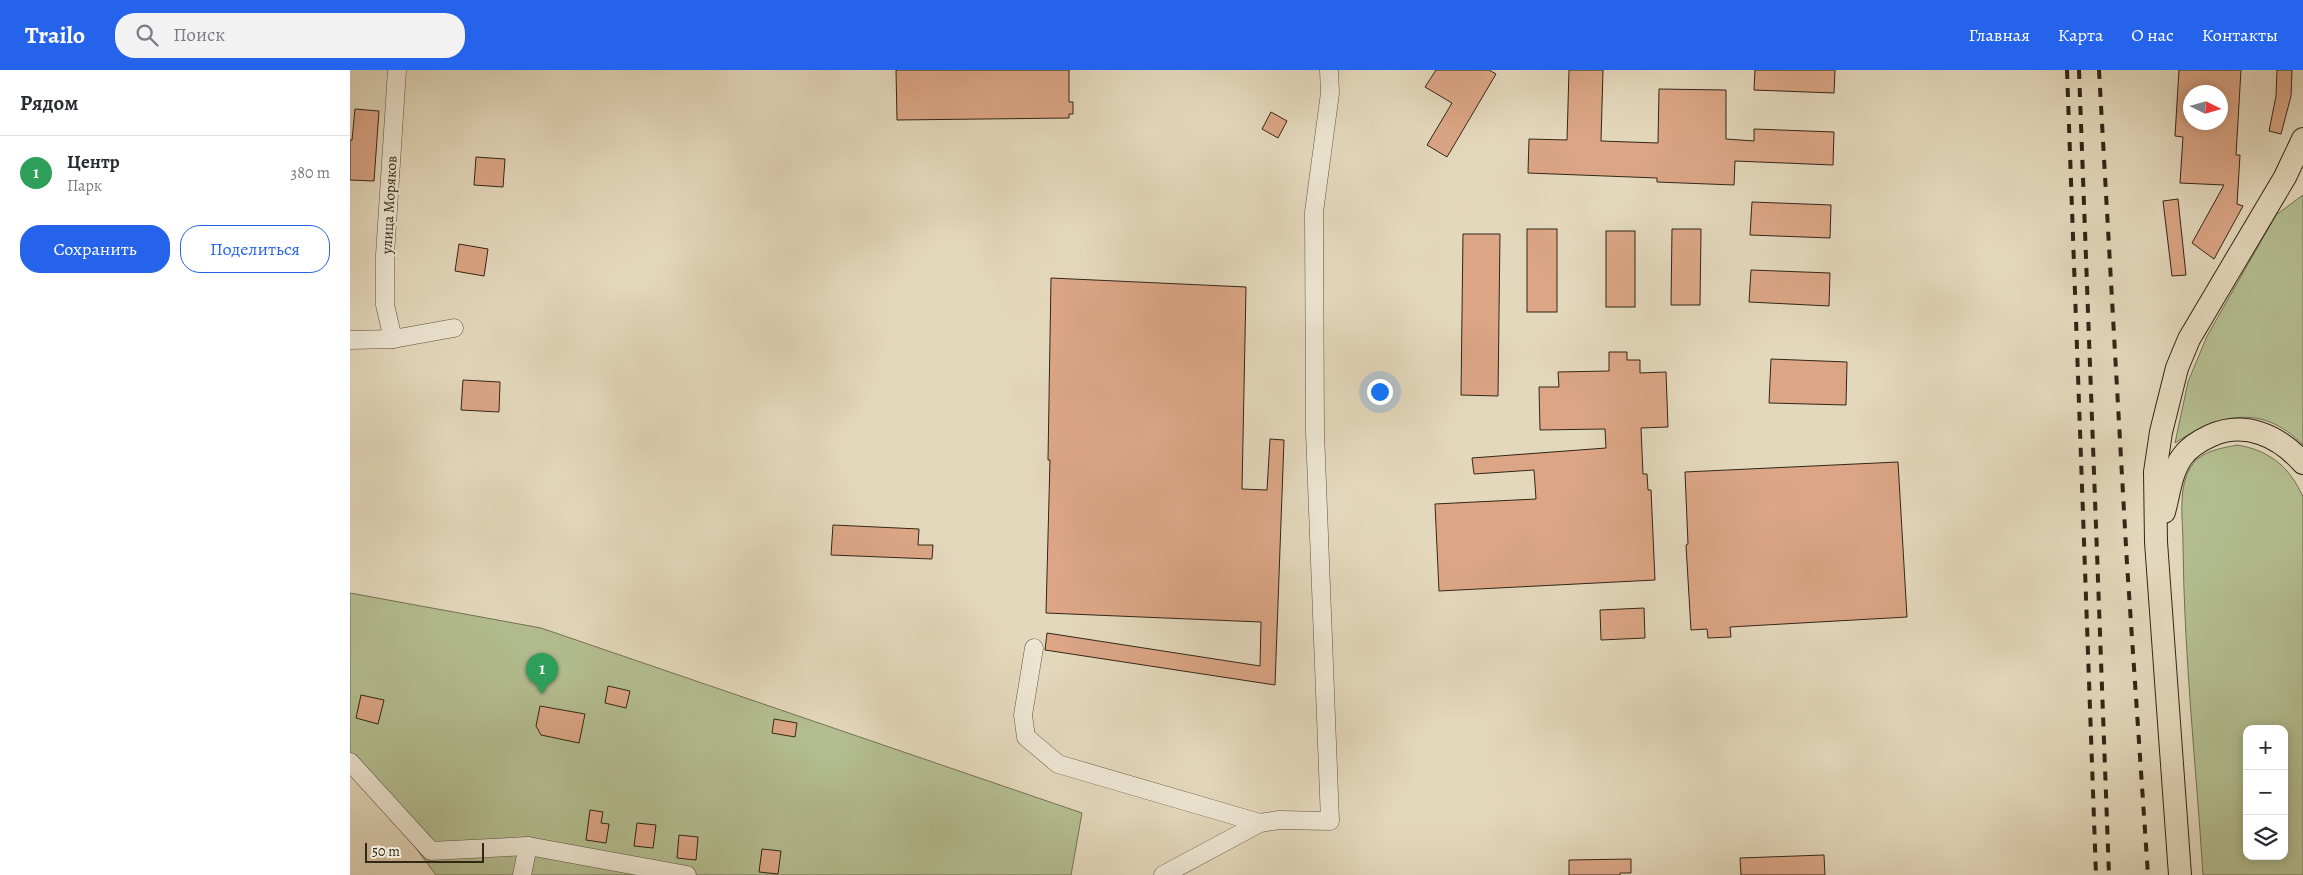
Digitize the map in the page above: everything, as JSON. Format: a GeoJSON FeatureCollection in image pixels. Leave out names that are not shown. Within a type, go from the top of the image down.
{"type":"FeatureCollection","features":[{"type":"Feature","properties":{"kind":"main road"},"geometry":{"type":"LineString","coordinates":[[2180,875],[2156,542],[2156,472],[2161,432],[2177,368],[2189,338],[2285,177],[2303,139]]}},
{"type":"Feature","properties":{"kind":"main road"},"geometry":{"type":"LineString","coordinates":[[2156,542],[2177,466],[2189,450],[2206,438],[2226,431],[2248,430],[2261,432],[2288,448],[2303,464]]}},
{"type":"Feature","properties":{"kind":"street","name":"улица Моряков"},"geometry":{"type":"LineString","coordinates":[[393,339],[385,305],[385,263],[397,70]]}},
{"type":"Feature","properties":{"kind":"street"},"geometry":{"type":"LineString","coordinates":[[1163,875],[1260,823],[1279,820],[1330,821],[1316,432],[1314,212],[1330,93],[1330,70]]}},
{"type":"Feature","properties":{"kind":"street"},"geometry":{"type":"LineString","coordinates":[[350,340],[393,339],[454,328]]}},
{"type":"Feature","properties":{"kind":"street"},"geometry":{"type":"LineString","coordinates":[[1034,648],[1023,715],[1026,737],[1058,764],[1260,823]]}},
{"type":"Feature","properties":{"kind":"street"},"geometry":{"type":"LineString","coordinates":[[350,762],[431,851],[528,846],[687,875]]}},
{"type":"Feature","properties":{"kind":"street"},"geometry":{"type":"LineString","coordinates":[[522,875],[528,846]]}},
{"type":"Feature","properties":{"kind":"green space"},"geometry":{"type":"Polygon","coordinates":[[[2303,195],[2303,445],[2288,432],[2272,423],[2256,418],[2240,417],[2208,425],[2175,443],[2188,382],[2207,336],[2276,215],[2303,195]]]}},
{"type":"Feature","properties":{"kind":"green space"},"geometry":{"type":"Polygon","coordinates":[[[2237,445],[2248,447],[2269,456],[2292,477],[2303,497],[2303,875],[2203,875],[2186,628],[2182,497],[2186,478],[2193,464],[2204,455],[2237,445]]]}},
{"type":"Feature","properties":{"kind":"green space"},"geometry":{"type":"Polygon","coordinates":[[[350,593],[541,628],[1082,813],[1071,875],[436,875],[350,760],[350,593]]]}},
{"type":"Feature","properties":{"kind":"building"},"geometry":{"type":"Polygon","coordinates":[[[896,70],[1069,70],[1069,102],[1073,102],[1073,114],[1069,114],[1069,118],[897,120],[896,70]]]}},
{"type":"Feature","properties":{"kind":"building"},"geometry":{"type":"Polygon","coordinates":[[[1436,70],[1489,70],[1496,74],[1447,157],[1427,145],[1452,103],[1425,87],[1436,70]]]}},
{"type":"Feature","properties":{"kind":"building"},"geometry":{"type":"Polygon","coordinates":[[[1569,70],[1603,70],[1601,141],[1658,143],[1659,89],[1726,90],[1726,139],[1754,141],[1754,129],[1834,132],[1833,165],[1735,161],[1734,185],[1657,182],[1657,178],[1528,173],[1529,139],[1567,140],[1569,70]]]}},
{"type":"Feature","properties":{"kind":"building"},"geometry":{"type":"Polygon","coordinates":[[[1755,70],[1835,70],[1834,93],[1754,90],[1755,70]]]}},
{"type":"Feature","properties":{"kind":"building"},"geometry":{"type":"Polygon","coordinates":[[[2179,70],[2241,70],[2236,155],[2240,155],[2237,204],[2243,206],[2214,259],[2192,243],[2224,185],[2180,183],[2183,137],[2175,136],[2179,70]]]}},
{"type":"Feature","properties":{"kind":"building"},"geometry":{"type":"Polygon","coordinates":[[[2277,70],[2292,70],[2291,96],[2281,134],[2269,131],[2276,96],[2277,70]]]}},
{"type":"Feature","properties":{"kind":"building"},"geometry":{"type":"Polygon","coordinates":[[[355,109],[379,111],[374,181],[350,180],[350,140],[352,140],[355,109]]]}},
{"type":"Feature","properties":{"kind":"building"},"geometry":{"type":"Polygon","coordinates":[[[1271,112],[1287,121],[1278,138],[1262,129],[1271,112]]]}},
{"type":"Feature","properties":{"kind":"building"},"geometry":{"type":"Polygon","coordinates":[[[476,157],[505,159],[503,187],[474,185],[476,157]]]}},
{"type":"Feature","properties":{"kind":"building"},"geometry":{"type":"Polygon","coordinates":[[[2178,199],[2186,275],[2172,276],[2163,201],[2178,199]]]}},
{"type":"Feature","properties":{"kind":"building"},"geometry":{"type":"Polygon","coordinates":[[[1752,202],[1831,205],[1830,238],[1750,235],[1752,202]]]}},
{"type":"Feature","properties":{"kind":"building"},"geometry":{"type":"Polygon","coordinates":[[[1527,229],[1557,229],[1557,312],[1527,312],[1527,229]]]}},
{"type":"Feature","properties":{"kind":"building"},"geometry":{"type":"Polygon","coordinates":[[[1672,229],[1701,229],[1700,305],[1671,305],[1672,229]]]}},
{"type":"Feature","properties":{"kind":"building"},"geometry":{"type":"Polygon","coordinates":[[[1606,231],[1635,231],[1635,307],[1606,307],[1606,231]]]}},
{"type":"Feature","properties":{"kind":"building"},"geometry":{"type":"Polygon","coordinates":[[[1463,234],[1500,234],[1498,396],[1461,395],[1463,234]]]}},
{"type":"Feature","properties":{"kind":"building"},"geometry":{"type":"Polygon","coordinates":[[[459,244],[488,249],[484,276],[455,271],[459,244]]]}},
{"type":"Feature","properties":{"kind":"building"},"geometry":{"type":"Polygon","coordinates":[[[1751,270],[1830,273],[1829,306],[1749,302],[1751,270]]]}},
{"type":"Feature","properties":{"kind":"building"},"geometry":{"type":"Polygon","coordinates":[[[1051,278],[1246,287],[1242,489],[1267,490],[1270,439],[1284,440],[1275,685],[1045,650],[1047,633],[1260,666],[1261,622],[1046,613],[1050,460],[1048,460],[1051,278]]]}},
{"type":"Feature","properties":{"kind":"building"},"geometry":{"type":"Polygon","coordinates":[[[1609,352],[1627,352],[1627,360],[1640,360],[1640,373],[1666,372],[1668,427],[1641,428],[1643,474],[1647,474],[1648,490],[1651,490],[1655,580],[1439,591],[1435,504],[1536,499],[1534,470],[1474,474],[1472,458],[1606,448],[1605,429],[1540,430],[1539,387],[1559,387],[1558,372],[1609,371],[1609,352]]]}},
{"type":"Feature","properties":{"kind":"building"},"geometry":{"type":"Polygon","coordinates":[[[1771,359],[1847,362],[1846,405],[1769,403],[1771,359]]]}},
{"type":"Feature","properties":{"kind":"building"},"geometry":{"type":"Polygon","coordinates":[[[463,380],[500,382],[499,412],[461,410],[463,380]]]}},
{"type":"Feature","properties":{"kind":"building"},"geometry":{"type":"Polygon","coordinates":[[[1898,462],[1907,617],[1730,627],[1731,637],[1708,638],[1707,629],[1691,630],[1686,545],[1688,544],[1685,472],[1898,462]]]}},
{"type":"Feature","properties":{"kind":"building"},"geometry":{"type":"Polygon","coordinates":[[[833,525],[919,529],[918,545],[933,545],[932,559],[831,555],[833,525]]]}},
{"type":"Feature","properties":{"kind":"building"},"geometry":{"type":"Polygon","coordinates":[[[1644,608],[1645,638],[1601,640],[1600,610],[1644,608]]]}},
{"type":"Feature","properties":{"kind":"building"},"geometry":{"type":"Polygon","coordinates":[[[608,686],[630,691],[626,708],[605,703],[608,686]]]}},
{"type":"Feature","properties":{"kind":"building"},"geometry":{"type":"Polygon","coordinates":[[[361,695],[384,700],[378,724],[356,718],[361,695]]]}},
{"type":"Feature","properties":{"kind":"building"},"geometry":{"type":"Polygon","coordinates":[[[540,706],[585,714],[579,743],[541,735],[536,726],[540,706]]]}},
{"type":"Feature","properties":{"kind":"building"},"geometry":{"type":"Polygon","coordinates":[[[774,719],[797,723],[795,737],[772,733],[774,719]]]}},
{"type":"Feature","properties":{"kind":"building"},"geometry":{"type":"Polygon","coordinates":[[[590,810],[603,812],[601,823],[609,824],[606,843],[586,840],[590,810]]]}},
{"type":"Feature","properties":{"kind":"building"},"geometry":{"type":"Polygon","coordinates":[[[637,823],[656,825],[653,848],[634,846],[637,823]]]}},
{"type":"Feature","properties":{"kind":"building"},"geometry":{"type":"Polygon","coordinates":[[[679,835],[698,837],[696,860],[677,858],[679,835]]]}},
{"type":"Feature","properties":{"kind":"building"},"geometry":{"type":"Polygon","coordinates":[[[762,849],[781,851],[778,874],[759,872],[762,849]]]}},
{"type":"Feature","properties":{"kind":"building"},"geometry":{"type":"Polygon","coordinates":[[[1824,855],[1825,875],[1741,875],[1740,858],[1824,855]]]}},
{"type":"Feature","properties":{"kind":"building"},"geometry":{"type":"Polygon","coordinates":[[[1631,859],[1631,873],[1620,873],[1620,875],[1569,875],[1569,860],[1631,859]]]}},
{"type":"Feature","properties":{"kind":"railway"},"geometry":{"type":"LineString","coordinates":[[2067,70],[2096,875]]}},
{"type":"Feature","properties":{"kind":"railway"},"geometry":{"type":"LineString","coordinates":[[2079,70],[2109,875]]}},
{"type":"Feature","properties":{"kind":"railway"},"geometry":{"type":"LineString","coordinates":[[2099,70],[2127,564],[2148,875]]}},
{"type":"Feature","properties":{"kind":"place","name":"Центр"},"geometry":{"type":"Point","coordinates":[542,694]}}]}
